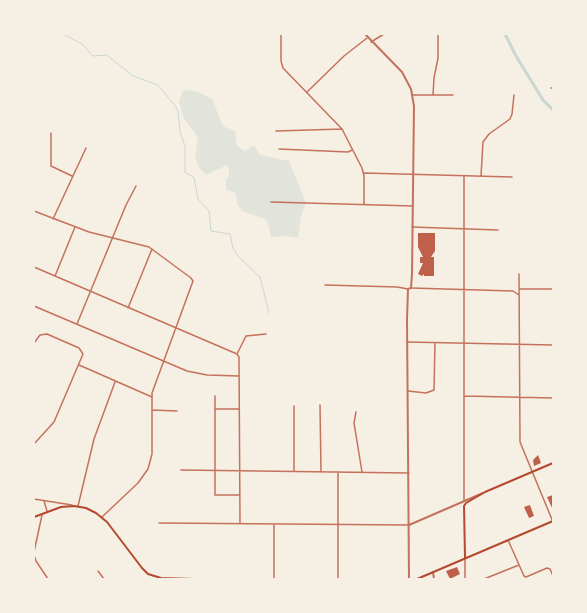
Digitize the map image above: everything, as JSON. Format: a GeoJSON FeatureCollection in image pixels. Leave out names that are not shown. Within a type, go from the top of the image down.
{"type":"FeatureCollection","features":[{"type":"Feature","properties":{"kind":"main road"},"geometry":{"type":"LineString","coordinates":[[465,558],[464,506],[485,492],[553,463]]}},
{"type":"Feature","properties":{"kind":"main road"},"geometry":{"type":"LineString","coordinates":[[34,517],[48,511],[74,506],[91,510],[102,517],[113,528],[148,574],[162,578],[193,579]]}},
{"type":"Feature","properties":{"kind":"main road"},"geometry":{"type":"LineString","coordinates":[[417,579],[553,521]]}},
{"type":"Feature","properties":{"kind":"street"},"geometry":{"type":"LineString","coordinates":[[281,34],[282,65],[342,130],[352,150],[363,173],[364,204]]}},
{"type":"Feature","properties":{"kind":"street"},"geometry":{"type":"LineString","coordinates":[[365,34],[371,42],[402,72],[413,95],[414,126],[411,288]]}},
{"type":"Feature","properties":{"kind":"street"},"geometry":{"type":"LineString","coordinates":[[371,42],[384,34]]}},
{"type":"Feature","properties":{"kind":"street"},"geometry":{"type":"LineString","coordinates":[[434,95],[434,78],[438,58],[438,34]]}},
{"type":"Feature","properties":{"kind":"street"},"geometry":{"type":"LineString","coordinates":[[307,92],[338,62],[368,38]]}},
{"type":"Feature","properties":{"kind":"street"},"geometry":{"type":"LineString","coordinates":[[413,95],[453,95]]}},
{"type":"Feature","properties":{"kind":"street"},"geometry":{"type":"LineString","coordinates":[[481,176],[483,142],[489,134],[512,117],[514,95]]}},
{"type":"Feature","properties":{"kind":"street"},"geometry":{"type":"LineString","coordinates":[[276,131],[342,130]]}},
{"type":"Feature","properties":{"kind":"street"},"geometry":{"type":"LineString","coordinates":[[51,133],[51,166],[72,176]]}},
{"type":"Feature","properties":{"kind":"street"},"geometry":{"type":"LineString","coordinates":[[54,218],[86,148]]}},
{"type":"Feature","properties":{"kind":"street"},"geometry":{"type":"LineString","coordinates":[[279,149],[348,152],[352,150]]}},
{"type":"Feature","properties":{"kind":"street"},"geometry":{"type":"LineString","coordinates":[[363,173],[512,177]]}},
{"type":"Feature","properties":{"kind":"street"},"geometry":{"type":"LineString","coordinates":[[464,176],[464,506]]}},
{"type":"Feature","properties":{"kind":"street"},"geometry":{"type":"LineString","coordinates":[[77,324],[112,237],[136,186]]}},
{"type":"Feature","properties":{"kind":"street"},"geometry":{"type":"LineString","coordinates":[[271,202],[413,206]]}},
{"type":"Feature","properties":{"kind":"street"},"geometry":{"type":"LineString","coordinates":[[34,211],[75,227],[152,249],[193,281],[175,328],[152,397],[152,454],[148,469],[138,483],[102,517]]}},
{"type":"Feature","properties":{"kind":"street"},"geometry":{"type":"LineString","coordinates":[[55,276],[75,227]]}},
{"type":"Feature","properties":{"kind":"street"},"geometry":{"type":"LineString","coordinates":[[412,227],[498,230]]}},
{"type":"Feature","properties":{"kind":"street"},"geometry":{"type":"LineString","coordinates":[[128,308],[152,249]]}},
{"type":"Feature","properties":{"kind":"street"},"geometry":{"type":"LineString","coordinates":[[34,267],[237,354],[239,357],[240,523]]}},
{"type":"Feature","properties":{"kind":"street"},"geometry":{"type":"LineString","coordinates":[[519,274],[520,442],[553,521]]}},
{"type":"Feature","properties":{"kind":"street"},"geometry":{"type":"LineString","coordinates":[[325,285],[397,287],[408,289],[513,291],[519,295]]}},
{"type":"Feature","properties":{"kind":"street"},"geometry":{"type":"LineString","coordinates":[[408,289],[409,579]]}},
{"type":"Feature","properties":{"kind":"street"},"geometry":{"type":"LineString","coordinates":[[519,289],[553,289]]}},
{"type":"Feature","properties":{"kind":"street"},"geometry":{"type":"LineString","coordinates":[[34,306],[187,371],[201,374],[239,376]]}},
{"type":"Feature","properties":{"kind":"street"},"geometry":{"type":"LineString","coordinates":[[34,343],[39,336],[45,334],[79,348],[83,354],[54,422],[34,444]]}},
{"type":"Feature","properties":{"kind":"street"},"geometry":{"type":"LineString","coordinates":[[237,354],[246,336],[266,334]]}},
{"type":"Feature","properties":{"kind":"street"},"geometry":{"type":"LineString","coordinates":[[407,342],[553,345]]}},
{"type":"Feature","properties":{"kind":"street"},"geometry":{"type":"LineString","coordinates":[[408,391],[426,393],[434,390],[435,343]]}},
{"type":"Feature","properties":{"kind":"street"},"geometry":{"type":"LineString","coordinates":[[79,365],[152,397]]}},
{"type":"Feature","properties":{"kind":"street"},"geometry":{"type":"LineString","coordinates":[[78,506],[94,439],[116,382]]}},
{"type":"Feature","properties":{"kind":"street"},"geometry":{"type":"LineString","coordinates":[[215,396],[215,495],[240,495]]}},
{"type":"Feature","properties":{"kind":"street"},"geometry":{"type":"LineString","coordinates":[[464,396],[553,398]]}},
{"type":"Feature","properties":{"kind":"street"},"geometry":{"type":"LineString","coordinates":[[320,404],[321,472]]}},
{"type":"Feature","properties":{"kind":"street"},"geometry":{"type":"LineString","coordinates":[[294,406],[294,471]]}},
{"type":"Feature","properties":{"kind":"street"},"geometry":{"type":"LineString","coordinates":[[215,409],[239,409]]}},
{"type":"Feature","properties":{"kind":"street"},"geometry":{"type":"LineString","coordinates":[[152,410],[177,410]]}},
{"type":"Feature","properties":{"kind":"street"},"geometry":{"type":"LineString","coordinates":[[356,412],[354,423],[362,472]]}},
{"type":"Feature","properties":{"kind":"street"},"geometry":{"type":"LineString","coordinates":[[181,470],[409,473]]}},
{"type":"Feature","properties":{"kind":"street"},"geometry":{"type":"LineString","coordinates":[[338,472],[338,579]]}},
{"type":"Feature","properties":{"kind":"street"},"geometry":{"type":"LineString","coordinates":[[159,523],[409,525],[485,492]]}},
{"type":"Feature","properties":{"kind":"street"},"geometry":{"type":"LineString","coordinates":[[34,499],[74,506]]}},
{"type":"Feature","properties":{"kind":"street"},"geometry":{"type":"LineString","coordinates":[[44,501],[48,511]]}},
{"type":"Feature","properties":{"kind":"street"},"geometry":{"type":"LineString","coordinates":[[34,552],[42,513]]}},
{"type":"Feature","properties":{"kind":"street"},"geometry":{"type":"LineString","coordinates":[[274,524],[274,579]]}},
{"type":"Feature","properties":{"kind":"street"},"geometry":{"type":"LineString","coordinates":[[508,540],[525,577],[549,568],[553,576]]}},
{"type":"Feature","properties":{"kind":"street"},"geometry":{"type":"LineString","coordinates":[[34,555],[36,561],[48,579]]}},
{"type":"Feature","properties":{"kind":"street"},"geometry":{"type":"LineString","coordinates":[[464,579],[465,558]]}},
{"type":"Feature","properties":{"kind":"street"},"geometry":{"type":"LineString","coordinates":[[484,579],[519,565]]}},
{"type":"Feature","properties":{"kind":"street"},"geometry":{"type":"LineString","coordinates":[[98,571],[104,579]]}},
{"type":"Feature","properties":{"kind":"street"},"geometry":{"type":"LineString","coordinates":[[433,572],[434,579]]}},
{"type":"Feature","properties":{"kind":"shaded area"},"geometry":{"type":"Polygon","coordinates":[[[183,90],[196,91],[212,99],[223,126],[235,131],[237,146],[245,151],[254,145],[260,155],[289,161],[306,203],[301,216],[298,238],[285,236],[271,237],[267,220],[242,211],[237,204],[236,193],[226,189],[226,179],[229,176],[227,165],[206,175],[200,169],[195,158],[198,137],[183,117],[179,101],[183,90]]]}},
{"type":"Feature","properties":{"kind":"building"},"geometry":{"type":"Polygon","coordinates":[[[418,233],[435,233],[435,251],[431,257],[434,257],[434,276],[424,276],[424,274],[422,276],[418,274],[423,263],[420,263],[420,257],[423,257],[418,247],[418,233]]]}},
{"type":"Feature","properties":{"kind":"building"},"geometry":{"type":"Polygon","coordinates":[[[538,455],[541,463],[534,466],[533,460],[538,455]]]}},
{"type":"Feature","properties":{"kind":"building"},"geometry":{"type":"Polygon","coordinates":[[[553,495],[553,510],[547,497],[553,495]]]}},
{"type":"Feature","properties":{"kind":"building"},"geometry":{"type":"Polygon","coordinates":[[[530,505],[534,516],[529,518],[524,507],[530,505]]]}},
{"type":"Feature","properties":{"kind":"building"},"geometry":{"type":"Polygon","coordinates":[[[457,567],[460,574],[450,579],[446,571],[457,567]]]}},
{"type":"Feature","properties":{"kind":"waterway"},"geometry":{"type":"LineString","coordinates":[[63,34],[82,44],[93,56],[107,55],[133,76],[158,85],[176,107],[180,132],[185,146],[185,173],[194,177],[198,199],[209,211],[211,231],[230,234],[233,248],[238,256],[260,277],[269,313]]}},
{"type":"Feature","properties":{"kind":"waterway"},"geometry":{"type":"LineString","coordinates":[[505,34],[516,56],[543,100],[553,110]]}}]}
